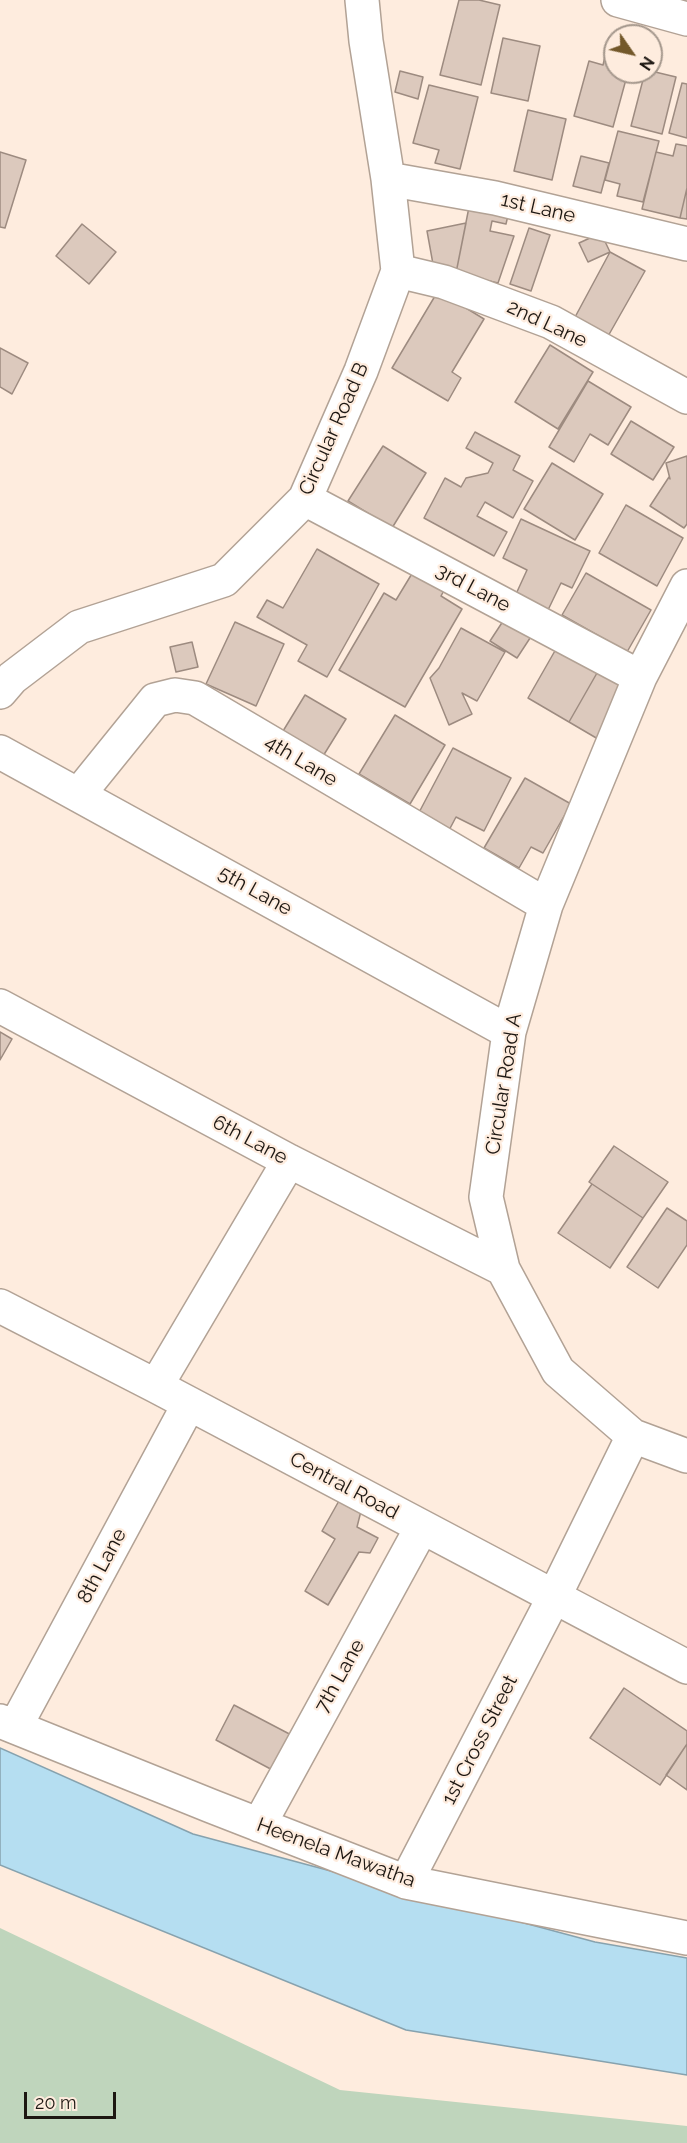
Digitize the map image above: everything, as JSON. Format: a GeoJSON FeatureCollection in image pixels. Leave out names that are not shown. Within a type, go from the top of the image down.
{"type":"FeatureCollection","features":[{"type":"Feature","properties":{"kind":"street","name":"Circular Road B"},"geometry":{"type":"LineString","coordinates":[[0,692],[12,678],[79,627],[224,580],[305,499],[361,371],[398,272],[388,179],[366,41],[363,0]]}},
{"type":"Feature","properties":{"kind":"street"},"geometry":{"type":"LineString","coordinates":[[618,0],[687,19]]}},
{"type":"Feature","properties":{"kind":"street","name":"1st Lane"},"geometry":{"type":"LineString","coordinates":[[388,179],[495,198],[687,244]]}},
{"type":"Feature","properties":{"kind":"street","name":"2nd Lane"},"geometry":{"type":"LineString","coordinates":[[398,272],[444,282],[551,322],[687,398]]}},
{"type":"Feature","properties":{"kind":"street","name":"3rd Lane"},"geometry":{"type":"LineString","coordinates":[[305,499],[640,677]]}},
{"type":"Feature","properties":{"kind":"street","name":"Circular Road A"},"geometry":{"type":"LineString","coordinates":[[687,586],[640,677],[546,905],[509,1032],[486,1197],[503,1269],[558,1371],[633,1436],[687,1456]]}},
{"type":"Feature","properties":{"kind":"street","name":"4th Lane"},"geometry":{"type":"LineString","coordinates":[[79,794],[155,700],[175,695],[195,698],[546,905]]}},
{"type":"Feature","properties":{"kind":"street","name":"5th Lane"},"geometry":{"type":"LineString","coordinates":[[0,752],[509,1032]]}},
{"type":"Feature","properties":{"kind":"street","name":"6th Lane"},"geometry":{"type":"LineString","coordinates":[[0,1005],[289,1161],[503,1269]]}},
{"type":"Feature","properties":{"kind":"street"},"geometry":{"type":"LineString","coordinates":[[156,1386],[289,1161]]}},
{"type":"Feature","properties":{"kind":"street","name":"Central Road"},"geometry":{"type":"LineString","coordinates":[[0,1306],[687,1667]]}},
{"type":"Feature","properties":{"kind":"street","name":"8th Lane"},"geometry":{"type":"LineString","coordinates":[[8,1724],[189,1404]]}},
{"type":"Feature","properties":{"kind":"street","name":"1st Cross Street"},"geometry":{"type":"LineString","coordinates":[[406,1882],[554,1597],[633,1436]]}},
{"type":"Feature","properties":{"kind":"street","name":"7th Lane"},"geometry":{"type":"LineString","coordinates":[[259,1825],[422,1527]]}},
{"type":"Feature","properties":{"kind":"street","name":"Heenela Mawatha"},"geometry":{"type":"LineString","coordinates":[[8,1724],[406,1882],[687,1938]]}},
{"type":"Feature","properties":{"kind":"green space"},"geometry":{"type":"Polygon","coordinates":[[[0,1928],[340,2090],[687,2126],[687,2143],[0,2143],[0,1928]]]}},
{"type":"Feature","properties":{"kind":"water"},"geometry":{"type":"Polygon","coordinates":[[[0,1748],[193,1834],[595,1942],[687,1958],[687,2075],[406,2030],[0,1865],[0,1748]]]}},
{"type":"Feature","properties":{"kind":"building"},"geometry":{"type":"Polygon","coordinates":[[[459,0],[479,0],[500,5],[481,85],[440,75],[459,0]]]}},
{"type":"Feature","properties":{"kind":"building"},"geometry":{"type":"Polygon","coordinates":[[[503,38],[540,46],[528,101],[491,93],[503,38]]]}},
{"type":"Feature","properties":{"kind":"building"},"geometry":{"type":"Polygon","coordinates":[[[589,61],[603,65],[603,84],[625,84],[613,127],[574,116],[589,61]]]}},
{"type":"Feature","properties":{"kind":"building"},"geometry":{"type":"Polygon","coordinates":[[[400,71],[423,77],[418,99],[395,92],[400,71]]]}},
{"type":"Feature","properties":{"kind":"building"},"geometry":{"type":"Polygon","coordinates":[[[663,74],[676,77],[662,134],[631,126],[642,84],[663,84],[663,74]]]}},
{"type":"Feature","properties":{"kind":"building"},"geometry":{"type":"Polygon","coordinates":[[[682,83],[687,84],[687,138],[669,133],[682,83]]]}},
{"type":"Feature","properties":{"kind":"building"},"geometry":{"type":"Polygon","coordinates":[[[429,85],[478,97],[460,169],[435,163],[439,150],[413,143],[429,85]]]}},
{"type":"Feature","properties":{"kind":"building"},"geometry":{"type":"Polygon","coordinates":[[[528,110],[566,119],[552,180],[514,171],[528,110]]]}},
{"type":"Feature","properties":{"kind":"building"},"geometry":{"type":"Polygon","coordinates":[[[618,131],[659,141],[643,202],[617,196],[620,184],[605,180],[618,131]]]}},
{"type":"Feature","properties":{"kind":"building"},"geometry":{"type":"Polygon","coordinates":[[[676,144],[687,146],[687,188],[680,218],[642,209],[656,152],[673,156],[676,144]]]}},
{"type":"Feature","properties":{"kind":"building"},"geometry":{"type":"Polygon","coordinates":[[[0,152],[26,160],[5,228],[0,227],[0,152]]]}},
{"type":"Feature","properties":{"kind":"building"},"geometry":{"type":"Polygon","coordinates":[[[581,156],[609,163],[601,193],[573,186],[581,156]]]}},
{"type":"Feature","properties":{"kind":"building"},"geometry":{"type":"Polygon","coordinates":[[[687,188],[687,219],[680,218],[687,188]]]}},
{"type":"Feature","properties":{"kind":"building"},"geometry":{"type":"Polygon","coordinates":[[[470,202],[509,211],[506,224],[492,221],[490,231],[514,236],[498,283],[456,273],[470,202]]]}},
{"type":"Feature","properties":{"kind":"building"},"geometry":{"type":"Polygon","coordinates":[[[466,223],[456,273],[433,264],[427,231],[466,223]]]}},
{"type":"Feature","properties":{"kind":"building"},"geometry":{"type":"Polygon","coordinates":[[[82,224],[116,252],[89,284],[56,256],[82,224]]]}},
{"type":"Feature","properties":{"kind":"building"},"geometry":{"type":"Polygon","coordinates":[[[529,228],[550,235],[531,291],[510,284],[529,228]]]}},
{"type":"Feature","properties":{"kind":"building"},"geometry":{"type":"Polygon","coordinates":[[[601,233],[610,252],[588,262],[579,243],[601,233]]]}},
{"type":"Feature","properties":{"kind":"building"},"geometry":{"type":"Polygon","coordinates":[[[610,252],[645,271],[607,338],[574,319],[610,252]]]}},
{"type":"Feature","properties":{"kind":"building"},"geometry":{"type":"Polygon","coordinates":[[[438,291],[484,319],[452,372],[461,378],[448,401],[392,368],[438,291]]]}},
{"type":"Feature","properties":{"kind":"building"},"geometry":{"type":"Polygon","coordinates":[[[550,345],[593,372],[558,429],[515,402],[550,345]]]}},
{"type":"Feature","properties":{"kind":"building"},"geometry":{"type":"Polygon","coordinates":[[[0,348],[28,363],[12,394],[0,387],[0,348]]]}},
{"type":"Feature","properties":{"kind":"building"},"geometry":{"type":"Polygon","coordinates":[[[588,381],[631,407],[608,445],[590,434],[574,462],[549,447],[588,381]]]}},
{"type":"Feature","properties":{"kind":"building"},"geometry":{"type":"Polygon","coordinates":[[[631,421],[674,447],[653,480],[611,454],[631,421]]]}},
{"type":"Feature","properties":{"kind":"building"},"geometry":{"type":"Polygon","coordinates":[[[475,432],[520,456],[513,470],[533,481],[513,518],[485,502],[477,516],[507,532],[494,556],[424,518],[445,478],[461,487],[466,478],[488,473],[493,463],[466,448],[475,432]]]}},
{"type":"Feature","properties":{"kind":"building"},"geometry":{"type":"Polygon","coordinates":[[[383,446],[426,473],[392,528],[348,501],[383,446]]]}},
{"type":"Feature","properties":{"kind":"building"},"geometry":{"type":"Polygon","coordinates":[[[687,456],[687,524],[684,528],[650,506],[669,477],[670,479],[666,463],[687,456]]]}},
{"type":"Feature","properties":{"kind":"building"},"geometry":{"type":"Polygon","coordinates":[[[552,463],[603,494],[575,540],[524,509],[552,463]]]}},
{"type":"Feature","properties":{"kind":"building"},"geometry":{"type":"Polygon","coordinates":[[[626,505],[683,538],[657,586],[599,553],[626,505]]]}},
{"type":"Feature","properties":{"kind":"building"},"geometry":{"type":"Polygon","coordinates":[[[521,519],[590,551],[572,588],[561,583],[548,610],[516,594],[527,570],[503,558],[521,519]]]}},
{"type":"Feature","properties":{"kind":"building"},"geometry":{"type":"Polygon","coordinates":[[[317,549],[379,584],[327,677],[298,661],[307,645],[257,617],[267,600],[283,608],[317,549]]]}},
{"type":"Feature","properties":{"kind":"building"},"geometry":{"type":"Polygon","coordinates":[[[416,567],[447,585],[441,596],[462,609],[405,707],[339,670],[384,593],[396,600],[416,567]]]}},
{"type":"Feature","properties":{"kind":"building"},"geometry":{"type":"Polygon","coordinates":[[[586,573],[651,610],[627,652],[562,615],[586,573]]]}},
{"type":"Feature","properties":{"kind":"building"},"geometry":{"type":"Polygon","coordinates":[[[507,615],[534,632],[517,658],[490,641],[507,615]]]}},
{"type":"Feature","properties":{"kind":"building"},"geometry":{"type":"Polygon","coordinates":[[[235,622],[284,644],[256,706],[206,684],[235,622]]]}},
{"type":"Feature","properties":{"kind":"building"},"geometry":{"type":"Polygon","coordinates":[[[461,628],[505,652],[477,701],[462,693],[472,714],[449,725],[430,678],[439,668],[461,628]]]}},
{"type":"Feature","properties":{"kind":"building"},"geometry":{"type":"Polygon","coordinates":[[[192,642],[198,667],[176,672],[170,647],[192,642]]]}},
{"type":"Feature","properties":{"kind":"building"},"geometry":{"type":"Polygon","coordinates":[[[560,642],[601,666],[569,722],[528,698],[560,642]]]}},
{"type":"Feature","properties":{"kind":"building"},"geometry":{"type":"Polygon","coordinates":[[[601,666],[630,683],[598,739],[569,722],[601,666]]]}},
{"type":"Feature","properties":{"kind":"building"},"geometry":{"type":"Polygon","coordinates":[[[305,695],[346,719],[320,761],[280,736],[305,695]]]}},
{"type":"Feature","properties":{"kind":"building"},"geometry":{"type":"Polygon","coordinates":[[[395,715],[445,745],[410,804],[359,774],[395,715]]]}},
{"type":"Feature","properties":{"kind":"building"},"geometry":{"type":"Polygon","coordinates":[[[453,748],[511,778],[484,831],[456,817],[446,836],[415,820],[453,748]]]}},
{"type":"Feature","properties":{"kind":"building"},"geometry":{"type":"Polygon","coordinates":[[[525,778],[571,804],[543,853],[531,847],[519,868],[484,848],[525,778]]]}},
{"type":"Feature","properties":{"kind":"building"},"geometry":{"type":"Polygon","coordinates":[[[0,1032],[12,1039],[0,1060],[0,1032]]]}},
{"type":"Feature","properties":{"kind":"building"},"geometry":{"type":"Polygon","coordinates":[[[614,1146],[668,1182],[643,1218],[589,1182],[614,1146]]]}},
{"type":"Feature","properties":{"kind":"building"},"geometry":{"type":"Polygon","coordinates":[[[592,1184],[643,1218],[610,1268],[558,1233],[592,1184]]]}},
{"type":"Feature","properties":{"kind":"building"},"geometry":{"type":"Polygon","coordinates":[[[667,1208],[687,1221],[687,1245],[658,1288],[627,1267],[667,1208]]]}},
{"type":"Feature","properties":{"kind":"building"},"geometry":{"type":"Polygon","coordinates":[[[340,1499],[361,1511],[357,1527],[378,1538],[370,1553],[359,1552],[328,1605],[305,1591],[335,1539],[322,1531],[340,1499]]]}},
{"type":"Feature","properties":{"kind":"building"},"geometry":{"type":"Polygon","coordinates":[[[624,1688],[687,1731],[687,1744],[660,1785],[590,1738],[624,1688]]]}},
{"type":"Feature","properties":{"kind":"building"},"geometry":{"type":"Polygon","coordinates":[[[234,1705],[299,1739],[280,1774],[216,1740],[234,1705]]]}},
{"type":"Feature","properties":{"kind":"building"},"geometry":{"type":"Polygon","coordinates":[[[687,1744],[687,1790],[666,1775],[687,1744]]]}}]}
